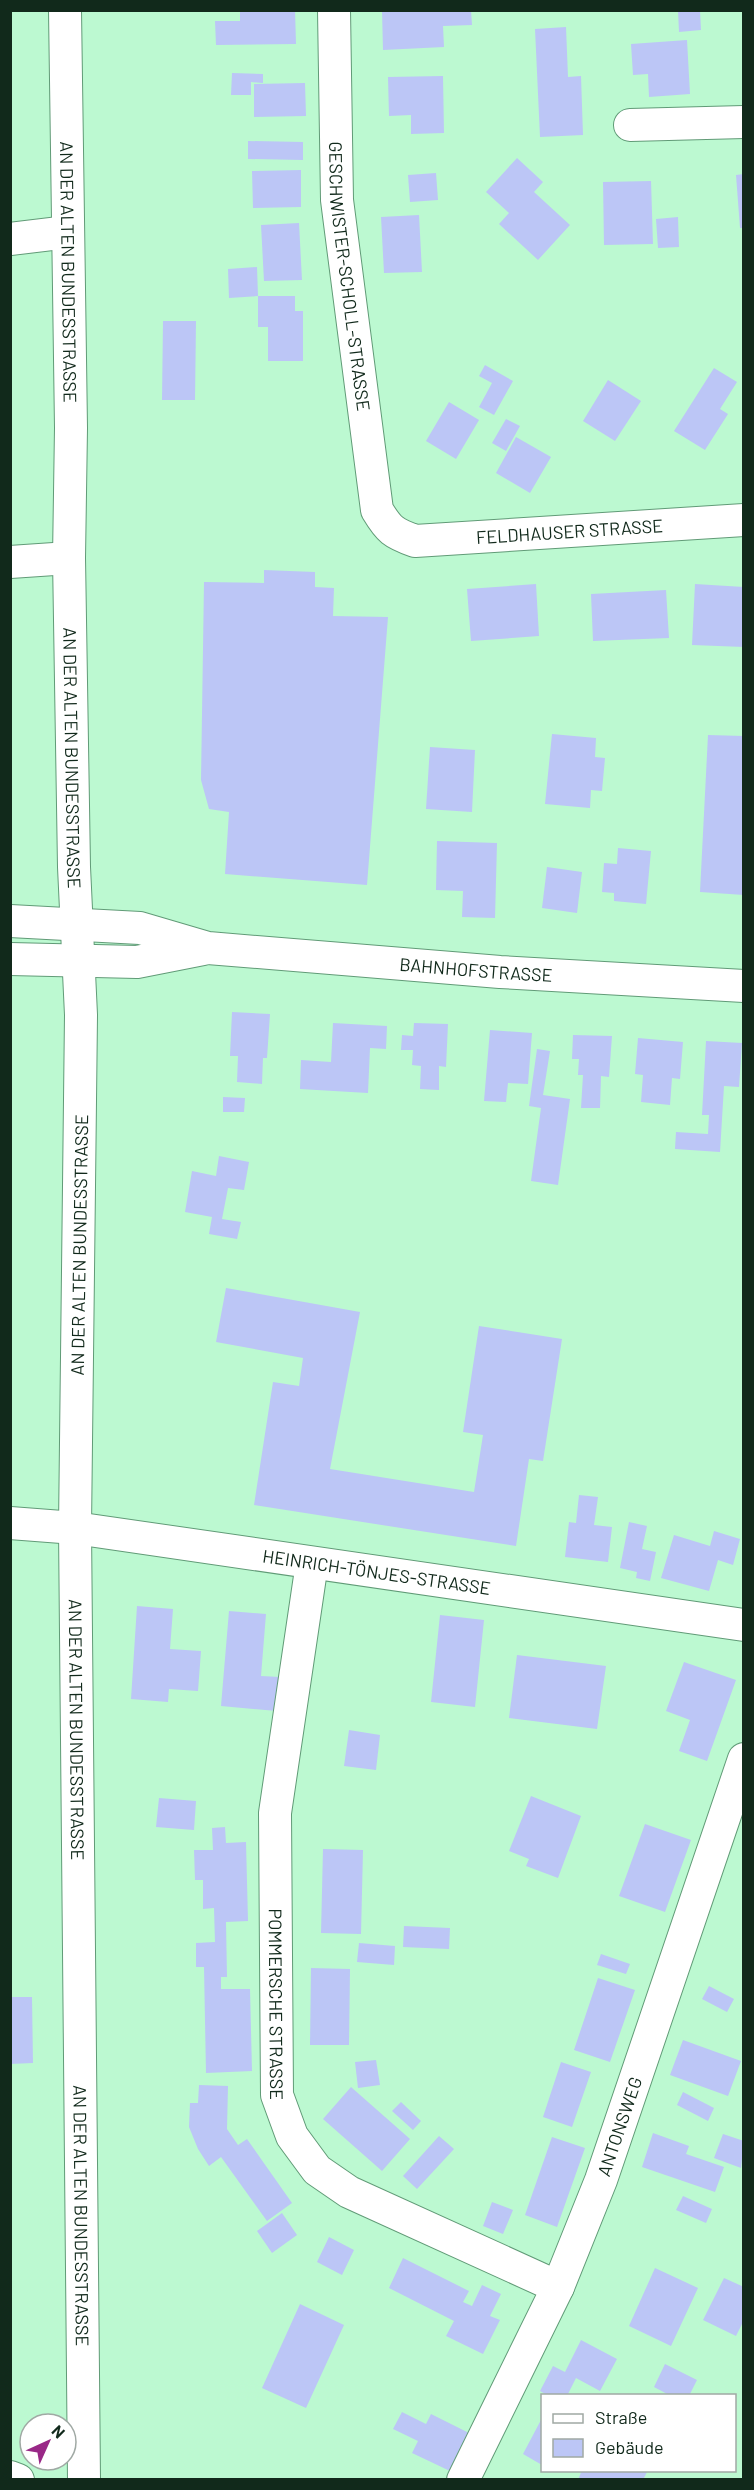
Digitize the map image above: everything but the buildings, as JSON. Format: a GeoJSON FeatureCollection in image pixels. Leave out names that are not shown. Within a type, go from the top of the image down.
{"type":"FeatureCollection","features":[{"type":"Feature","properties":{"kind":"street","name":"AN DER ALTEN BUNDESSTRASSE"},"geometry":{"type":"LineString","coordinates":[[65,10],[69,558],[79,962],[80,1223],[75,1528],[84,2480]]}},
{"type":"Feature","properties":{"kind":"street","name":"GESCHWISTER-SCHOLL-STRASSE"},"geometry":{"type":"LineString","coordinates":[[334,10],[339,212],[377,510],[395,535]]}},
{"type":"Feature","properties":{"kind":"street"},"geometry":{"type":"LineString","coordinates":[[630,124],[744,122]]}},
{"type":"Feature","properties":{"kind":"street"},"geometry":{"type":"LineString","coordinates":[[10,239],[68,232]]}},
{"type":"Feature","properties":{"kind":"street","name":"FELDHAUSER STRASSE"},"geometry":{"type":"LineString","coordinates":[[395,535],[415,541],[744,520]]}},
{"type":"Feature","properties":{"kind":"street"},"geometry":{"type":"LineString","coordinates":[[10,562],[69,558]]}},
{"type":"Feature","properties":{"kind":"street","name":"BAHNHOFSTRASSE"},"geometry":{"type":"LineString","coordinates":[[10,921],[140,928],[208,948],[500,972],[744,986]]}},
{"type":"Feature","properties":{"kind":"street","name":"BAHNHOFSTRASSE"},"geometry":{"type":"LineString","coordinates":[[10,959],[137,962],[208,948]]}},
{"type":"Feature","properties":{"kind":"street","name":"HEINRICH-TÖNJES-STRASSE"},"geometry":{"type":"LineString","coordinates":[[10,1523],[75,1528],[744,1625]]}},
{"type":"Feature","properties":{"kind":"street","name":"POMMERSCHE STRASSE"},"geometry":{"type":"LineString","coordinates":[[312,1563],[275,1813],[277,2096],[292,2136],[317,2170],[349,2192],[558,2287]]}},
{"type":"Feature","properties":{"kind":"street","name":"ANTONSWEG"},"geometry":{"type":"LineString","coordinates":[[463,2480],[558,2287],[601,2180],[744,1759]]}},
{"type":"Feature","properties":{"kind":"street"},"geometry":{"type":"LineString","coordinates":[[10,2477],[18,2480]]}}]}
